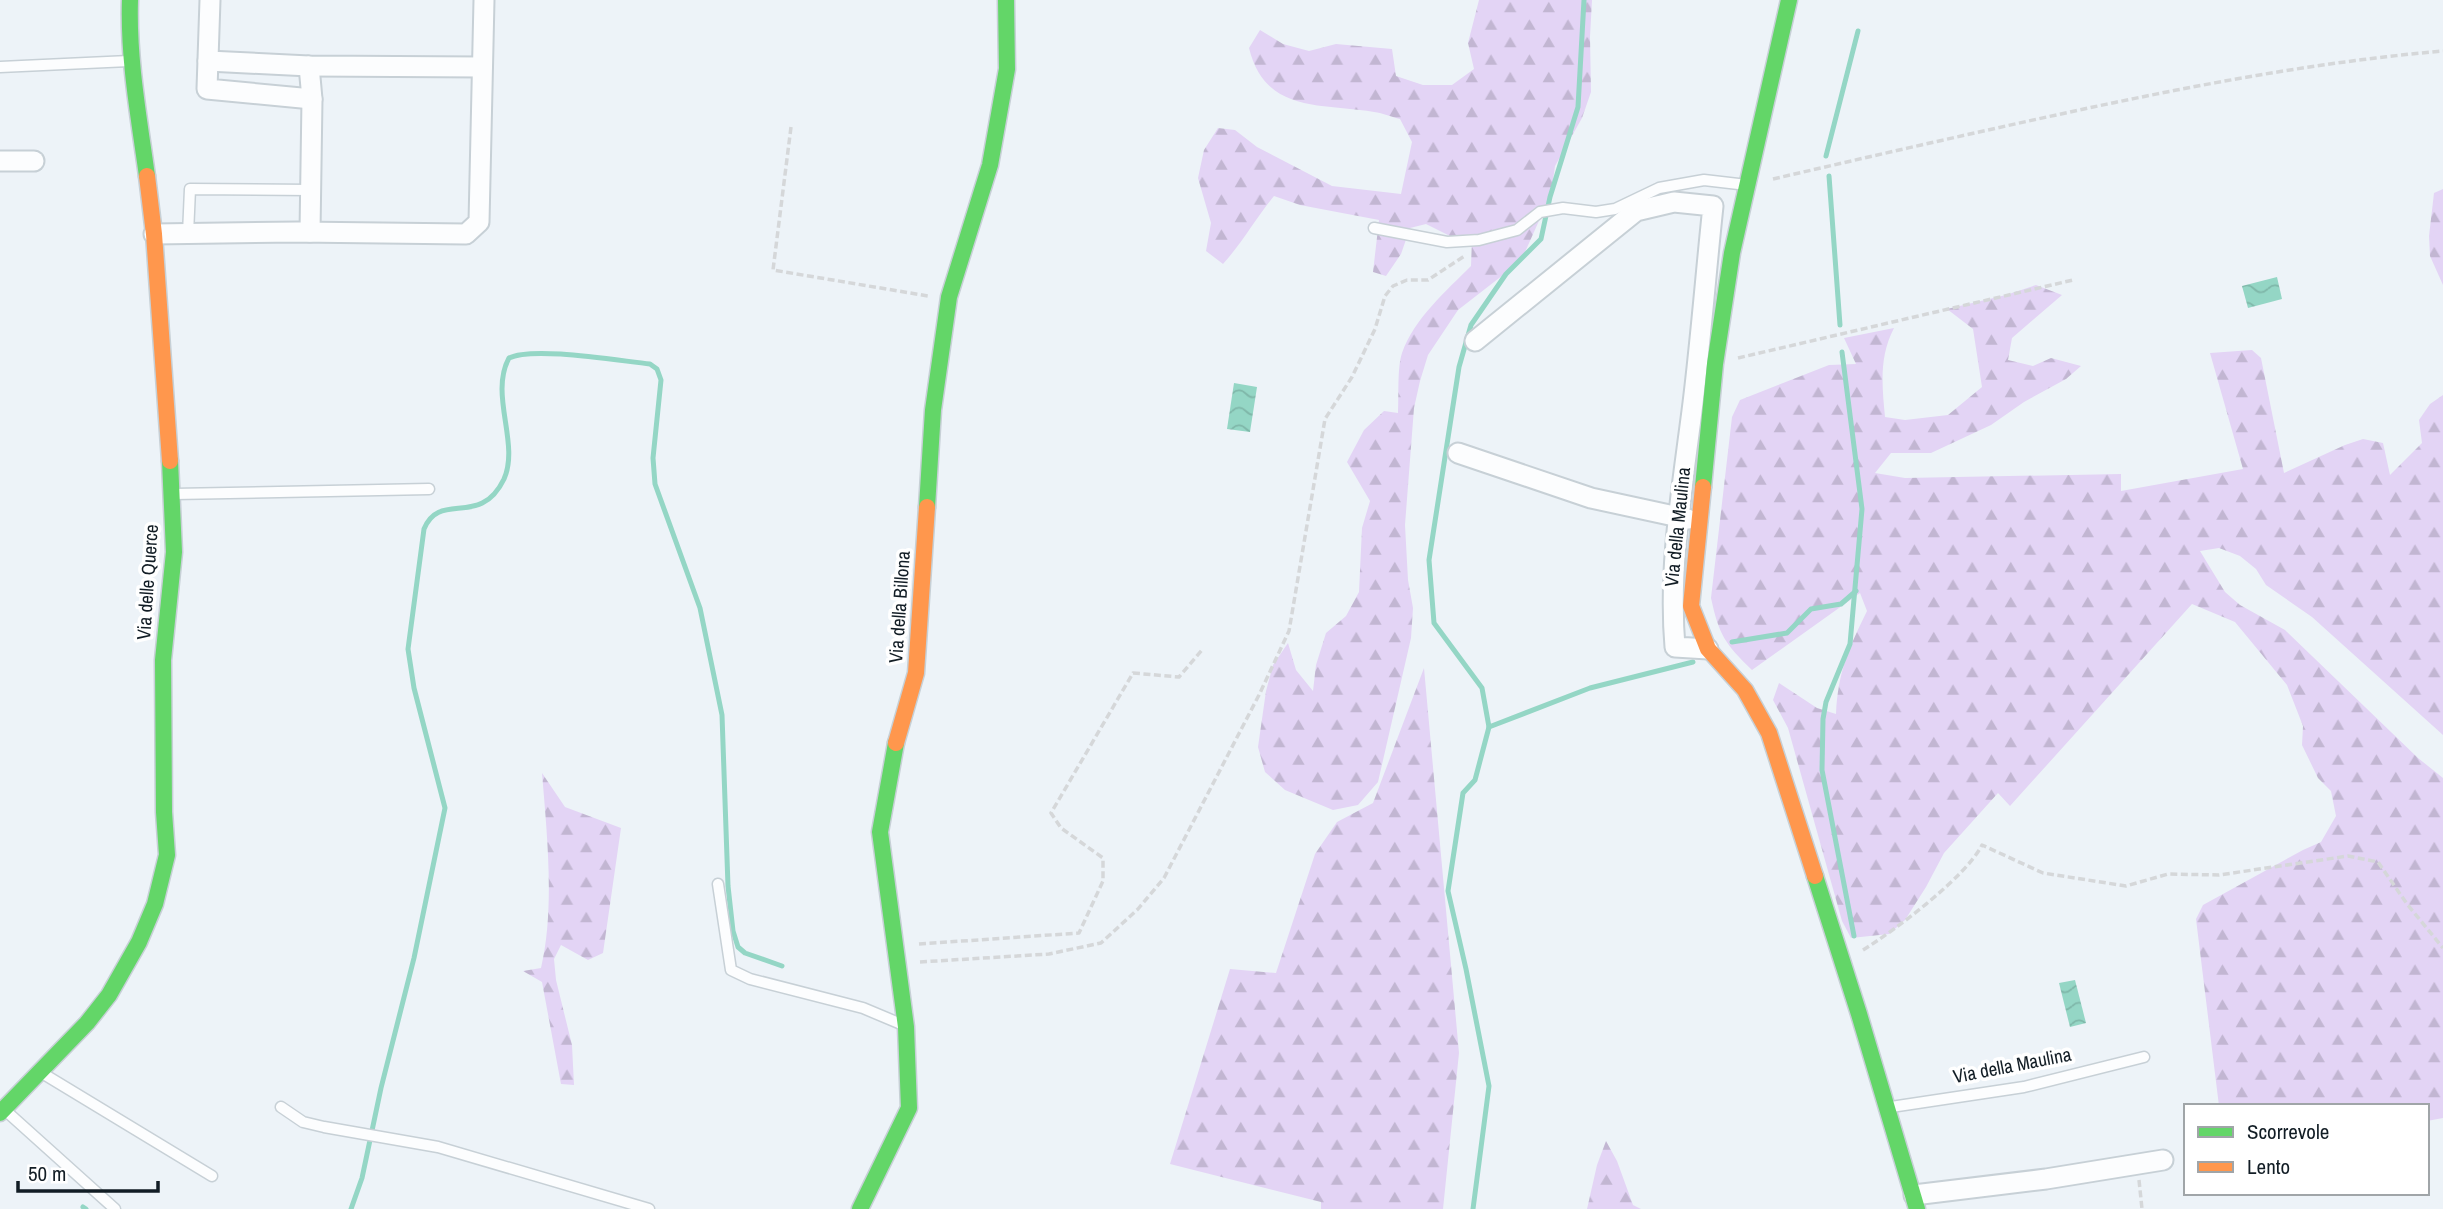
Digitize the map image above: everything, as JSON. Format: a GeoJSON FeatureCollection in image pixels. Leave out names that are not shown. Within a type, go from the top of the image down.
{"type":"FeatureCollection","features":[{"type":"Feature","properties":{"kind":"street","name":"Via delle Querce"},"geometry":{"type":"LineString","coordinates":[[2,1110],[87,1023],[109,995],[139,942],[155,904],[167,855],[164,812],[163,660],[174,552],[172,495],[154,234],[131,60],[130,0]]}},
{"type":"Feature","properties":{"kind":"street"},"geometry":{"type":"LineString","coordinates":[[210,0],[207,89],[312,99]]}},
{"type":"Feature","properties":{"kind":"street"},"geometry":{"type":"LineString","coordinates":[[154,234],[466,234],[479,222],[484,0]]}},
{"type":"Feature","properties":{"kind":"street","name":"Via della Billona"},"geometry":{"type":"LineString","coordinates":[[860,1209],[909,1108],[906,1027],[880,832],[896,744],[916,673],[933,410],[949,300],[990,165],[1007,69],[1006,0]]}},
{"type":"Feature","properties":{"kind":"street","name":"Via della Maulina"},"geometry":{"type":"LineString","coordinates":[[1789,0],[1732,253],[1715,364],[1691,606],[1707,649],[1745,691],[1769,733],[1843,962],[1915,1202]]}},
{"type":"Feature","properties":{"kind":"street"},"geometry":{"type":"LineString","coordinates":[[208,61],[309,66],[482,67]]}},
{"type":"Feature","properties":{"kind":"street"},"geometry":{"type":"LineString","coordinates":[[309,66],[312,99],[310,232]]}},
{"type":"Feature","properties":{"kind":"street"},"geometry":{"type":"LineString","coordinates":[[0,161],[34,161]]}},
{"type":"Feature","properties":{"kind":"street"},"geometry":{"type":"LineString","coordinates":[[1475,341],[1636,211],[1674,202],[1713,206],[1697,372],[1679,517],[1672,607],[1675,647],[1707,649]]}},
{"type":"Feature","properties":{"kind":"street"},"geometry":{"type":"LineString","coordinates":[[1458,453],[1591,498],[1699,522]]}},
{"type":"Feature","properties":{"kind":"street"},"geometry":{"type":"LineString","coordinates":[[1915,1202],[2163,1160]]}},
{"type":"Feature","properties":{"kind":"lane"},"geometry":{"type":"LineString","coordinates":[[0,67],[131,60]]}},
{"type":"Feature","properties":{"kind":"lane"},"geometry":{"type":"LineString","coordinates":[[1374,228],[1447,242],[1479,240],[1517,230],[1540,212],[1563,208],[1596,212],[1615,209],[1658,188],[1704,180],[1747,185]]}},
{"type":"Feature","properties":{"kind":"lane"},"geometry":{"type":"LineString","coordinates":[[188,234],[190,188],[310,190]]}},
{"type":"Feature","properties":{"kind":"lane"},"geometry":{"type":"LineString","coordinates":[[172,495],[429,489]]}},
{"type":"Feature","properties":{"kind":"lane"},"geometry":{"type":"LineString","coordinates":[[718,884],[731,970],[750,979],[863,1008],[906,1027]]}},
{"type":"Feature","properties":{"kind":"lane","name":"Via della Maulina"},"geometry":{"type":"LineString","coordinates":[[1888,1108],[2024,1087],[2144,1057]]}},
{"type":"Feature","properties":{"kind":"lane"},"geometry":{"type":"LineString","coordinates":[[40,1072],[212,1175]]}},
{"type":"Feature","properties":{"kind":"lane"},"geometry":{"type":"LineString","coordinates":[[281,1107],[303,1122],[438,1147],[649,1209]]}},
{"type":"Feature","properties":{"kind":"lane"},"geometry":{"type":"LineString","coordinates":[[2,1110],[115,1209]]}},
{"type":"Feature","properties":{"kind":"path"},"geometry":{"type":"LineString","coordinates":[[1747,185],[1957,136],[2193,87],[2322,65],[2443,51]]}},
{"type":"Feature","properties":{"kind":"path"},"geometry":{"type":"LineString","coordinates":[[791,127],[773,270],[949,300]]}},
{"type":"Feature","properties":{"kind":"path"},"geometry":{"type":"LineString","coordinates":[[897,963],[1049,954],[1101,943],[1138,908],[1164,878],[1259,695],[1289,631],[1325,419],[1352,377],[1375,329],[1385,296],[1393,286],[1407,280],[1428,280],[1468,253]]}},
{"type":"Feature","properties":{"kind":"path"},"geometry":{"type":"LineString","coordinates":[[1715,364],[2073,280]]}},
{"type":"Feature","properties":{"kind":"path"},"geometry":{"type":"LineString","coordinates":[[895,946],[1079,933],[1103,881],[1103,858],[1061,828],[1051,813],[1133,673],[1179,677],[1202,650]]}},
{"type":"Feature","properties":{"kind":"path"},"geometry":{"type":"LineString","coordinates":[[1843,962],[1881,939],[1922,907],[1976,857],[1982,845],[2043,873],[2126,886],[2168,874],[2219,875],[2348,856],[2378,862],[2407,904],[2443,948]]}},
{"type":"Feature","properties":{"kind":"path"},"geometry":{"type":"LineString","coordinates":[[2137,1164],[2142,1209]]}},
{"type":"Feature","properties":{"kind":"green space"},"geometry":{"type":"Polygon","coordinates":[[[1479,0],[1592,0],[1591,92],[1582,118],[1555,166],[1551,194],[1521,261],[1458,310],[1428,355],[1414,408],[1405,525],[1408,580],[1413,608],[1411,638],[1378,782],[1358,805],[1333,810],[1285,790],[1265,772],[1258,747],[1266,691],[1273,665],[1288,643],[1296,670],[1313,691],[1316,665],[1326,633],[1346,616],[1359,592],[1362,528],[1370,501],[1347,462],[1364,430],[1384,411],[1398,413],[1400,359],[1407,341],[1423,317],[1471,266],[1472,239],[1450,236],[1426,224],[1410,228],[1401,254],[1386,276],[1373,272],[1379,220],[1300,205],[1274,196],[1223,264],[1206,251],[1211,223],[1198,178],[1204,150],[1218,128],[1235,130],[1257,147],[1332,186],[1401,194],[1412,142],[1400,119],[1377,113],[1316,105],[1282,95],[1268,85],[1257,69],[1249,48],[1260,30],[1283,44],[1309,51],[1336,44],[1392,49],[1396,76],[1423,85],[1452,85],[1474,69],[1468,43],[1479,0]]]}},
{"type":"Feature","properties":{"kind":"green space"},"geometry":{"type":"Polygon","coordinates":[[[2443,189],[2443,285],[2430,256],[2429,236],[2434,193],[2443,189]]]}},
{"type":"Feature","properties":{"kind":"green space"},"geometry":{"type":"Polygon","coordinates":[[[2036,285],[2062,295],[2012,338],[2008,360],[2033,366],[2051,358],[2081,366],[2066,379],[2024,402],[1991,425],[1931,453],[1891,453],[1875,473],[1905,478],[2121,474],[2121,491],[2243,469],[2210,353],[2252,350],[2261,358],[2284,473],[2363,439],[2383,443],[2390,475],[2422,443],[2419,420],[2430,404],[2443,395],[2443,735],[2312,617],[2266,585],[2256,569],[2240,556],[2219,548],[2200,551],[2225,592],[2240,605],[2285,630],[2418,758],[2443,778],[2443,1118],[2429,1121],[2429,1104],[2219,1104],[2196,919],[2203,905],[2321,842],[2336,816],[2331,791],[2318,778],[2302,745],[2303,726],[2287,685],[2235,622],[2192,604],[2010,806],[1998,793],[1944,853],[1905,920],[1889,934],[1851,938],[1842,921],[1788,728],[1773,700],[1779,683],[1817,708],[1836,714],[1839,685],[1846,660],[1867,611],[1860,593],[1752,670],[1729,646],[1720,630],[1711,598],[1732,417],[1740,400],[1829,365],[1856,364],[1844,338],[1894,328],[1884,360],[1885,417],[1905,420],[1948,415],[1982,387],[1973,329],[1947,309],[2036,285]]]}},
{"type":"Feature","properties":{"kind":"green space"},"geometry":{"type":"Polygon","coordinates":[[[1424,668],[1459,1053],[1443,1209],[1321,1209],[1321,1202],[1170,1164],[1230,969],[1276,973],[1315,854],[1337,822],[1373,803],[1424,668]]]}},
{"type":"Feature","properties":{"kind":"green space"},"geometry":{"type":"Polygon","coordinates":[[[542,773],[565,807],[621,828],[603,953],[588,960],[561,945],[554,959],[556,980],[572,1045],[574,1085],[561,1084],[542,982],[523,971],[541,968],[548,921],[549,871],[542,773]]]}},
{"type":"Feature","properties":{"kind":"green space"},"geometry":{"type":"Polygon","coordinates":[[[1606,1141],[1617,1161],[1633,1205],[1641,1209],[1587,1209],[1597,1165],[1606,1141]]]}},
{"type":"Feature","properties":{"kind":"water"},"geometry":{"type":"Polygon","coordinates":[[[2277,277],[2282,299],[2248,308],[2242,286],[2277,277]]]}},
{"type":"Feature","properties":{"kind":"water"},"geometry":{"type":"Polygon","coordinates":[[[1234,383],[1257,387],[1250,432],[1227,429],[1234,383]]]}},
{"type":"Feature","properties":{"kind":"water"},"geometry":{"type":"Polygon","coordinates":[[[2075,980],[2086,1023],[2070,1027],[2059,983],[2075,980]]]}},
{"type":"Feature","properties":{"kind":"waterway"},"geometry":{"type":"LineString","coordinates":[[1473,1209],[1489,1086],[1448,891],[1463,793],[1475,780],[1489,727],[1482,688],[1434,623],[1429,560],[1459,367],[1471,325],[1506,274],[1541,239],[1550,197],[1578,107],[1584,0]]}},
{"type":"Feature","properties":{"kind":"waterway"},"geometry":{"type":"LineString","coordinates":[[1826,156],[1858,31]]}},
{"type":"Feature","properties":{"kind":"waterway"},"geometry":{"type":"LineString","coordinates":[[1829,176],[1840,325]]}},
{"type":"Feature","properties":{"kind":"waterway"},"geometry":{"type":"LineString","coordinates":[[1842,352],[1862,509],[1850,644],[1826,702],[1822,770],[1854,936]]}},
{"type":"Feature","properties":{"kind":"waterway"},"geometry":{"type":"LineString","coordinates":[[351,1209],[362,1178],[381,1088],[414,958],[445,808],[414,688],[408,649],[424,529],[431,518],[440,512],[472,507],[484,502],[494,494],[504,479],[509,450],[502,387],[509,358],[537,353],[577,355],[650,364],[657,369],[661,380],[653,458],[655,484],[700,608],[722,715],[728,886],[733,931],[738,947],[745,953],[782,966]]}},
{"type":"Feature","properties":{"kind":"waterway"},"geometry":{"type":"LineString","coordinates":[[1732,642],[1787,633],[1811,609],[1841,604],[1856,591]]}},
{"type":"Feature","properties":{"kind":"waterway"},"geometry":{"type":"LineString","coordinates":[[1489,727],[1590,688],[1693,662]]}},
{"type":"Feature","properties":{"kind":"traffic: fast"},"geometry":{"type":"LineString","coordinates":[[130,0],[132,66],[147,176]]}},
{"type":"Feature","properties":{"kind":"traffic: fast"},"geometry":{"type":"LineString","coordinates":[[927,507],[933,410],[949,297],[990,165],[1007,69],[1006,0]]}},
{"type":"Feature","properties":{"kind":"traffic: fast"},"geometry":{"type":"LineString","coordinates":[[1703,487],[1715,364],[1732,253],[1789,0]]}},
{"type":"Feature","properties":{"kind":"traffic: fast"},"geometry":{"type":"LineString","coordinates":[[0,1113],[87,1023],[109,995],[139,942],[155,904],[167,855],[164,812],[163,660],[174,552],[170,461]]}},
{"type":"Feature","properties":{"kind":"traffic: fast"},"geometry":{"type":"LineString","coordinates":[[860,1209],[909,1108],[906,1027],[880,832],[896,743]]}},
{"type":"Feature","properties":{"kind":"traffic: fast"},"geometry":{"type":"LineString","coordinates":[[1815,876],[1917,1209]]}},
{"type":"Feature","properties":{"kind":"traffic: slow"},"geometry":{"type":"LineString","coordinates":[[147,176],[154,234],[170,461]]}},
{"type":"Feature","properties":{"kind":"traffic: slow"},"geometry":{"type":"LineString","coordinates":[[1703,487],[1691,606],[1708,649],[1745,690],[1769,733],[1815,876]]}},
{"type":"Feature","properties":{"kind":"traffic: slow"},"geometry":{"type":"LineString","coordinates":[[896,743],[916,673],[927,507]]}}]}
